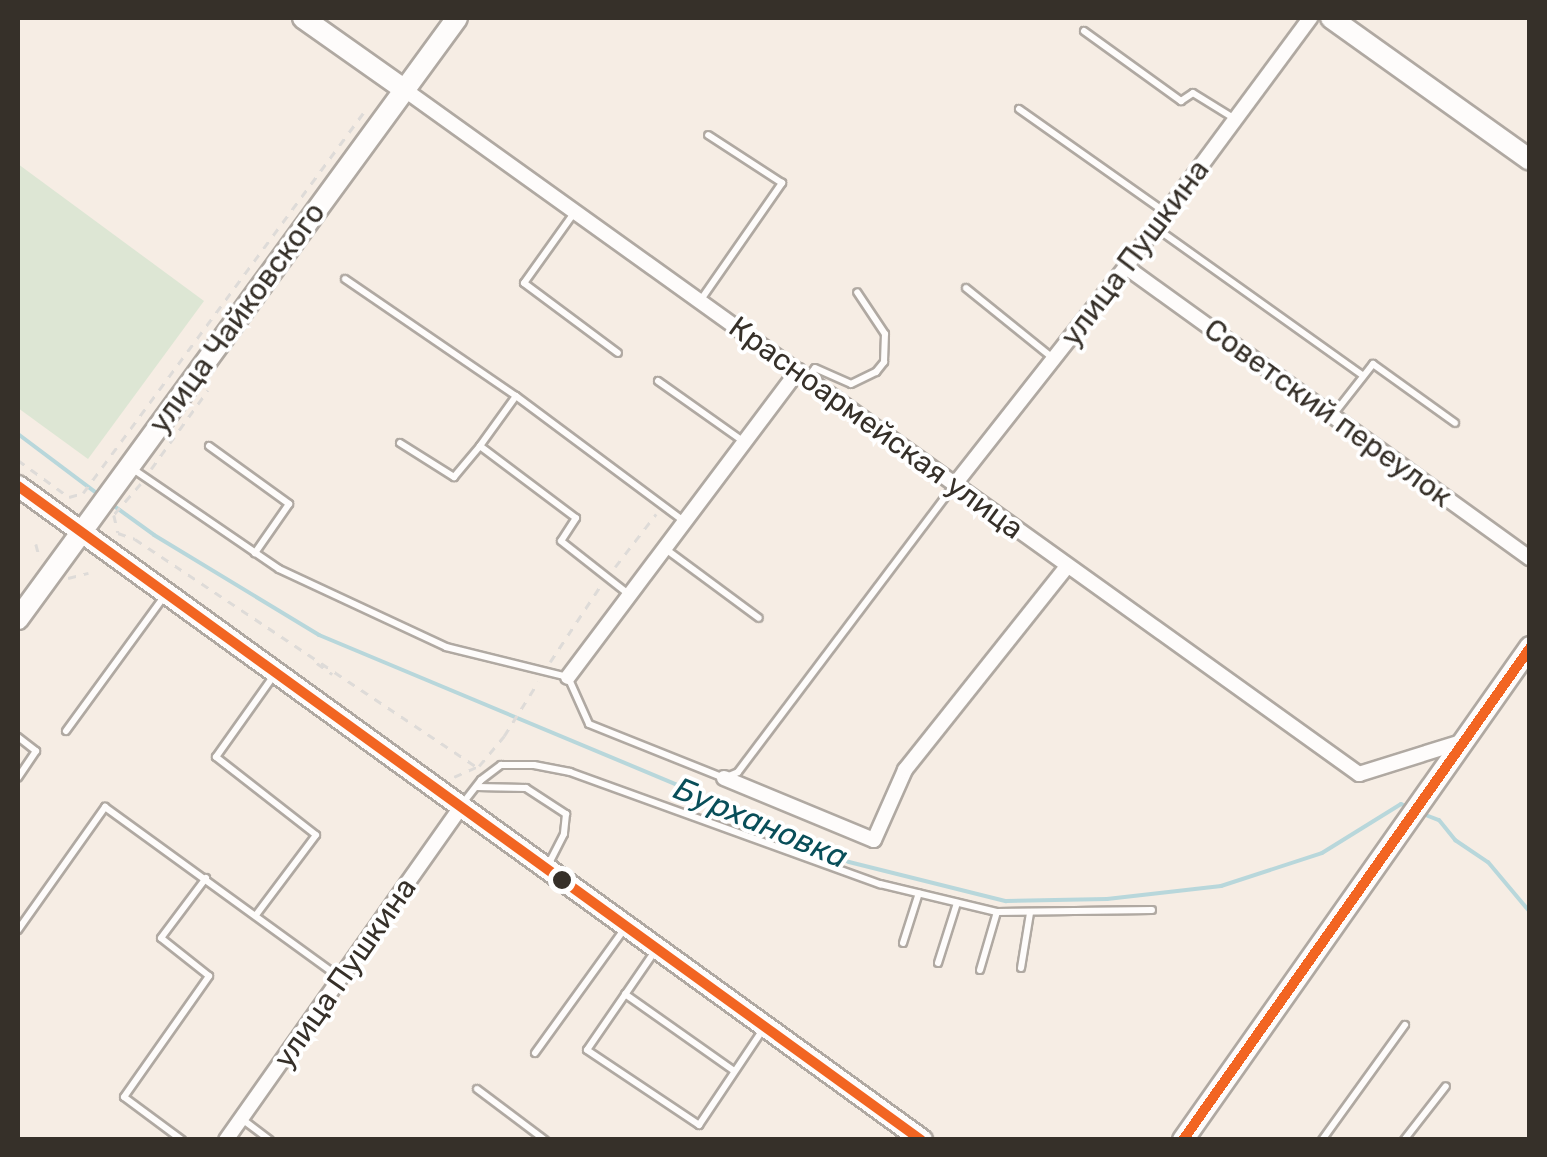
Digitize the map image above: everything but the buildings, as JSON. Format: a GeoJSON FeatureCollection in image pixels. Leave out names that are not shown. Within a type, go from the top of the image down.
{"type":"FeatureCollection","features":[{"type":"Feature","properties":{"kind":"main road","name":"Красноармейская улица"},"geometry":{"type":"LineString","coordinates":[[303,18],[405,90]]}},
{"type":"Feature","properties":{"kind":"main road","name":"улица Чайковского"},"geometry":{"type":"LineString","coordinates":[[18,619],[82,534],[116,505],[130,466],[458,18]]}},
{"type":"Feature","properties":{"kind":"main road"},"geometry":{"type":"LineString","coordinates":[[1331,18],[1530,160]]}},
{"type":"Feature","properties":{"kind":"main road"},"geometry":{"type":"LineString","coordinates":[[18,486],[767,1024],[922,1140]]}},
{"type":"Feature","properties":{"kind":"main road"},"geometry":{"type":"LineString","coordinates":[[1183,1140],[1530,648]]}},
{"type":"Feature","properties":{"kind":"street","name":"улица Пушкина"},"geometry":{"type":"LineString","coordinates":[[955,484],[1126,268],[1310,18]]}},
{"type":"Feature","properties":{"kind":"street","name":"Красноармейская улица"},"geometry":{"type":"LineString","coordinates":[[405,90],[1359,774],[1464,741]]}},
{"type":"Feature","properties":{"kind":"street","name":"Советский переулок"},"geometry":{"type":"LineString","coordinates":[[1126,268],[1530,558]]}},
{"type":"Feature","properties":{"kind":"street"},"geometry":{"type":"LineString","coordinates":[[568,677],[745,443],[803,374]]}},
{"type":"Feature","properties":{"kind":"street"},"geometry":{"type":"LineString","coordinates":[[724,778],[874,840],[905,770],[1067,566]]}},
{"type":"Feature","properties":{"kind":"street","name":"улица Пушкина"},"geometry":{"type":"LineString","coordinates":[[226,1140],[462,806]]}},
{"type":"Feature","properties":{"kind":"lane"},"geometry":{"type":"LineString","coordinates":[[1084,31],[1180,101],[1193,93],[1236,119]]}},
{"type":"Feature","properties":{"kind":"lane"},"geometry":{"type":"LineString","coordinates":[[1019,108],[1167,213]]}},
{"type":"Feature","properties":{"kind":"lane"},"geometry":{"type":"LineString","coordinates":[[699,302],[782,183],[708,134]]}},
{"type":"Feature","properties":{"kind":"lane"},"geometry":{"type":"LineString","coordinates":[[574,212],[524,283],[618,352]]}},
{"type":"Feature","properties":{"kind":"lane"},"geometry":{"type":"LineString","coordinates":[[1156,228],[1362,375]]}},
{"type":"Feature","properties":{"kind":"lane"},"geometry":{"type":"LineString","coordinates":[[345,279],[516,396],[686,523]]}},
{"type":"Feature","properties":{"kind":"lane"},"geometry":{"type":"LineString","coordinates":[[966,288],[1054,359]]}},
{"type":"Feature","properties":{"kind":"lane"},"geometry":{"type":"LineString","coordinates":[[803,374],[815,368],[852,384],[876,372],[884,362],[888,344],[884,330],[857,292]]}},
{"type":"Feature","properties":{"kind":"lane"},"geometry":{"type":"LineString","coordinates":[[1332,416],[1372,364],[1455,423]]}},
{"type":"Feature","properties":{"kind":"lane"},"geometry":{"type":"LineString","coordinates":[[658,381],[745,443]]}},
{"type":"Feature","properties":{"kind":"lane"},"geometry":{"type":"LineString","coordinates":[[400,443],[454,476],[516,396]]}},
{"type":"Feature","properties":{"kind":"lane"},"geometry":{"type":"LineString","coordinates":[[209,446],[289,504],[255,553]]}},
{"type":"Feature","properties":{"kind":"lane"},"geometry":{"type":"LineString","coordinates":[[480,446],[576,518],[561,541],[632,597]]}},
{"type":"Feature","properties":{"kind":"lane"},"geometry":{"type":"LineString","coordinates":[[130,466],[279,569],[446,648],[568,677],[590,724],[724,778],[738,772],[955,484]]}},
{"type":"Feature","properties":{"kind":"lane"},"geometry":{"type":"LineString","coordinates":[[666,549],[759,618]]}},
{"type":"Feature","properties":{"kind":"lane"},"geometry":{"type":"LineString","coordinates":[[66,730],[166,594]]}},
{"type":"Feature","properties":{"kind":"lane"},"geometry":{"type":"LineString","coordinates":[[256,914],[316,835],[216,757],[276,673]]}},
{"type":"Feature","properties":{"kind":"lane"},"geometry":{"type":"LineString","coordinates":[[18,737],[36,751],[18,778]]}},
{"type":"Feature","properties":{"kind":"lane"},"geometry":{"type":"LineString","coordinates":[[462,806],[501,765],[570,772],[880,884],[957,903],[997,912],[1152,910]]}},
{"type":"Feature","properties":{"kind":"lane"},"geometry":{"type":"LineString","coordinates":[[476,787],[526,788],[566,814],[564,834],[547,866]]}},
{"type":"Feature","properties":{"kind":"lane"},"geometry":{"type":"LineString","coordinates":[[18,930],[105,807],[341,978]]}},
{"type":"Feature","properties":{"kind":"lane"},"geometry":{"type":"LineString","coordinates":[[182,1140],[124,1097],[209,976],[161,938],[206,878]]}},
{"type":"Feature","properties":{"kind":"lane"},"geometry":{"type":"LineString","coordinates":[[904,943],[918,893]]}},
{"type":"Feature","properties":{"kind":"lane"},"geometry":{"type":"LineString","coordinates":[[938,963],[957,903]]}},
{"type":"Feature","properties":{"kind":"lane"},"geometry":{"type":"LineString","coordinates":[[980,970],[997,912]]}},
{"type":"Feature","properties":{"kind":"lane"},"geometry":{"type":"LineString","coordinates":[[1021,968],[1030,913]]}},
{"type":"Feature","properties":{"kind":"lane"},"geometry":{"type":"LineString","coordinates":[[535,1053],[628,924]]}},
{"type":"Feature","properties":{"kind":"lane"},"geometry":{"type":"LineString","coordinates":[[658,946],[587,1050],[699,1124],[767,1024]]}},
{"type":"Feature","properties":{"kind":"lane"},"geometry":{"type":"LineString","coordinates":[[626,994],[735,1072]]}},
{"type":"Feature","properties":{"kind":"lane"},"geometry":{"type":"LineString","coordinates":[[1322,1140],[1405,1025]]}},
{"type":"Feature","properties":{"kind":"lane"},"geometry":{"type":"LineString","coordinates":[[1404,1140],[1446,1086]]}},
{"type":"Feature","properties":{"kind":"lane"},"geometry":{"type":"LineString","coordinates":[[477,1089],[545,1140]]}},
{"type":"Feature","properties":{"kind":"lane"},"geometry":{"type":"LineString","coordinates":[[241,1118],[270,1140]]}},
{"type":"Feature","properties":{"kind":"path"},"geometry":{"type":"LineString","coordinates":[[18,460],[69,497],[84,492],[363,113]]}},
{"type":"Feature","properties":{"kind":"path"},"geometry":{"type":"LineString","coordinates":[[116,505],[118,533],[135,539],[476,767]]}},
{"type":"Feature","properties":{"kind":"path"},"geometry":{"type":"LineString","coordinates":[[454,778],[476,767],[509,728],[607,577],[663,505]]}},
{"type":"Feature","properties":{"kind":"path"},"geometry":{"type":"LineString","coordinates":[[36,544],[40,560]]}},
{"type":"Feature","properties":{"kind":"path"},"geometry":{"type":"LineString","coordinates":[[66,578],[88,573]]}},
{"type":"Feature","properties":{"kind":"green space"},"geometry":{"type":"Polygon","coordinates":[[[18,164],[204,301],[88,459],[18,408],[18,164]]]}},
{"type":"Feature","properties":{"kind":"waterway","name":"Бурхановка"},"geometry":{"type":"LineString","coordinates":[[18,434],[98,494]]}},
{"type":"Feature","properties":{"kind":"waterway","name":"Бурхановка"},"geometry":{"type":"LineString","coordinates":[[110,503],[154,535],[319,635],[715,801],[849,862],[1006,901],[1107,899],[1221,886],[1322,853],[1401,804],[1410,808]]}},
{"type":"Feature","properties":{"kind":"waterway","name":"Бурхановка"},"geometry":{"type":"LineString","coordinates":[[1423,814],[1439,820],[1455,840],[1488,862],[1530,912]]}},
{"type":"Feature","properties":{"kind":"transit line"},"geometry":{"type":"LineString","coordinates":[[18,486],[921,1140]]}},
{"type":"Feature","properties":{"kind":"transit line"},"geometry":{"type":"LineString","coordinates":[[1183,1140],[1530,648]]}}]}
